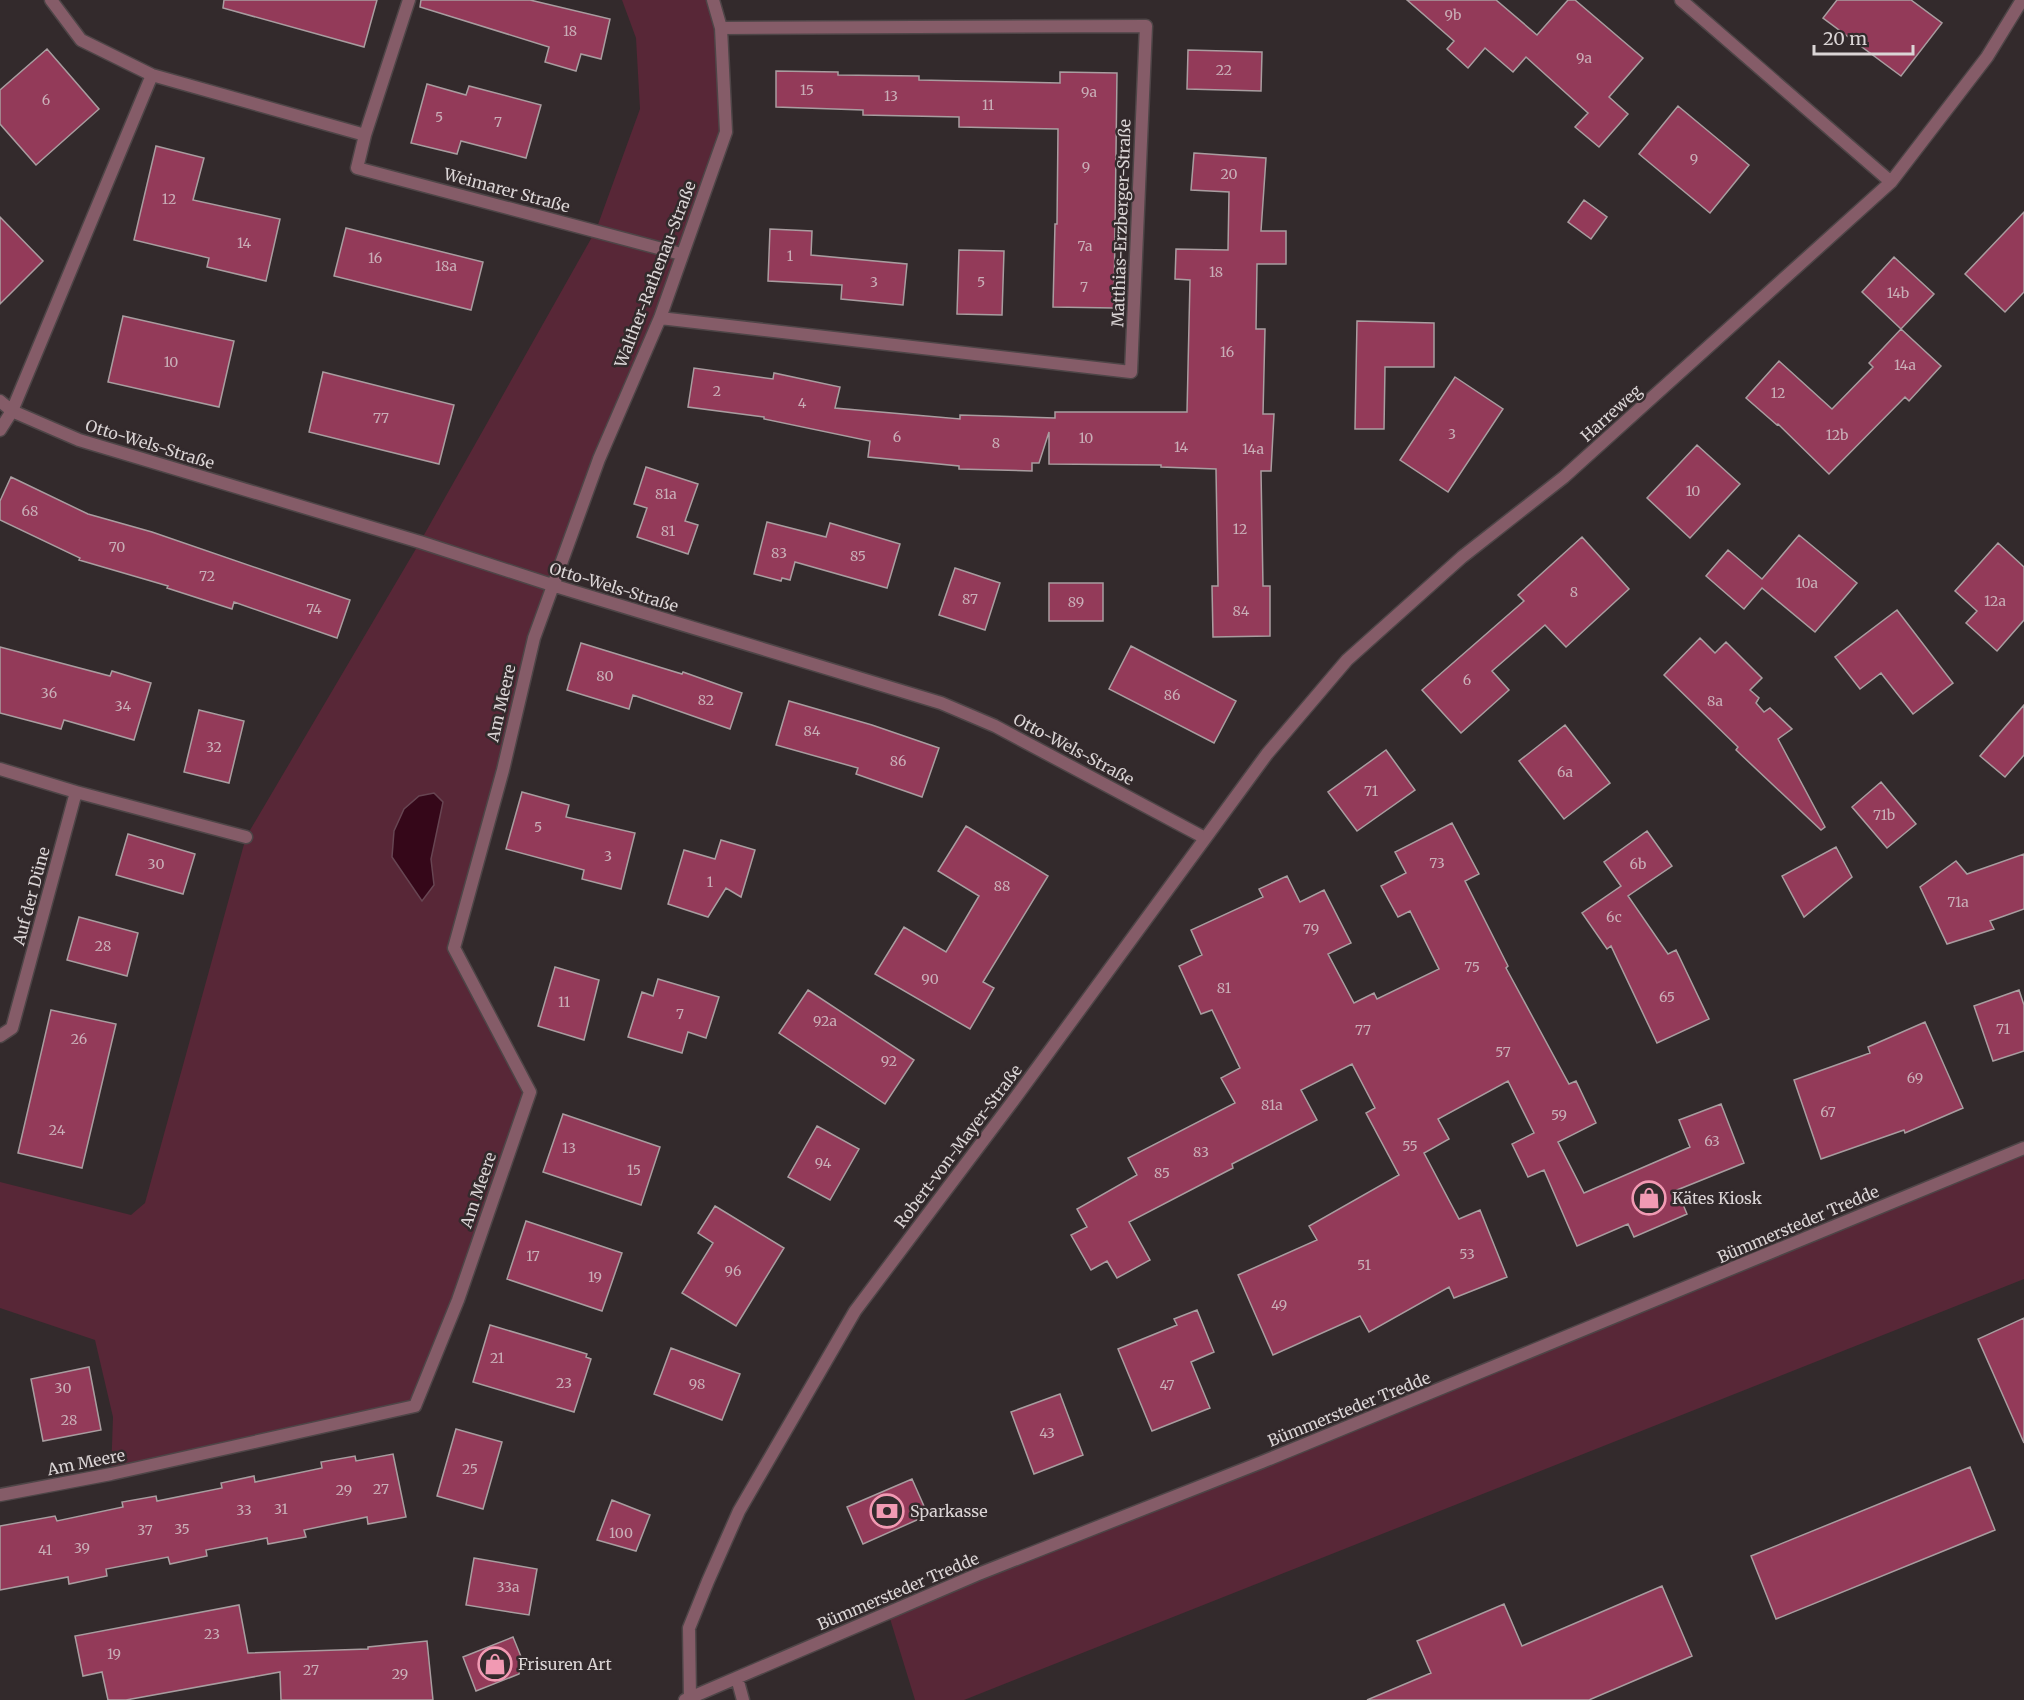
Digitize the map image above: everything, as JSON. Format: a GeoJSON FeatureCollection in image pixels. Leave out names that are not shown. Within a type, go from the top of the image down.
{"type":"FeatureCollection","features":[{"type":"Feature","properties":{"kind":"street"},"geometry":{"type":"LineString","coordinates":[[51,0],[81,40],[152,75],[365,135]]}},
{"type":"Feature","properties":{"kind":"street","name":"Weimarer Straße"},"geometry":{"type":"LineString","coordinates":[[409,0],[365,135],[357,168],[681,254]]}},
{"type":"Feature","properties":{"kind":"street","name":"Walther-Rathenau-Straße"},"geometry":{"type":"LineString","coordinates":[[552,585],[599,459],[660,318],[726,132],[721,28],[713,0]]}},
{"type":"Feature","properties":{"kind":"street"},"geometry":{"type":"LineString","coordinates":[[1680,0],[1891,182]]}},
{"type":"Feature","properties":{"kind":"street","name":"Harreweg"},"geometry":{"type":"LineString","coordinates":[[1347,660],[1461,556],[1564,477],[1891,182],[1987,57],[2022,0]]}},
{"type":"Feature","properties":{"kind":"street","name":"Matthias-Erzberger-Straße"},"geometry":{"type":"LineString","coordinates":[[660,318],[1131,372],[1146,26],[721,28]]}},
{"type":"Feature","properties":{"kind":"street"},"geometry":{"type":"LineString","coordinates":[[0,430],[12,411],[152,75]]}},
{"type":"Feature","properties":{"kind":"street","name":"Otto-Wels-Straße"},"geometry":{"type":"LineString","coordinates":[[0,401],[12,411],[79,440],[408,538],[552,585],[941,703],[995,726],[1205,838]]}},
{"type":"Feature","properties":{"kind":"street","name":"Am Meere"},"geometry":{"type":"LineString","coordinates":[[0,1494],[144,1467],[415,1406],[458,1300],[530,1092],[454,948],[500,781],[534,638],[552,585]]}},
{"type":"Feature","properties":{"kind":"street","name":"Robert-von-Mayer-Straße"},"geometry":{"type":"LineString","coordinates":[[688,1699],[689,1628],[708,1581],[739,1511],[849,1320],[1267,754],[1347,660]]}},
{"type":"Feature","properties":{"kind":"street"},"geometry":{"type":"LineString","coordinates":[[0,769],[76,792],[246,837]]}},
{"type":"Feature","properties":{"kind":"street","name":"Auf der Düne"},"geometry":{"type":"LineString","coordinates":[[0,1036],[12,1028],[76,792]]}},
{"type":"Feature","properties":{"kind":"street","name":"Bümmersteder Tredde"},"geometry":{"type":"LineString","coordinates":[[688,1699],[965,1580],[1262,1462],[2024,1148]]}},
{"type":"Feature","properties":{"kind":"street"},"geometry":{"type":"LineString","coordinates":[[737,1678],[743,1700]]}},
{"type":"Feature","properties":{"kind":"shaded area"},"geometry":{"type":"Polygon","coordinates":[[[622,0],[713,0],[726,132],[552,585],[454,948],[530,1092],[415,1405],[111,1474],[113,1417],[95,1340],[0,1308],[0,1182],[131,1215],[145,1203],[246,837],[420,542],[596,230],[640,109],[636,38],[622,0]]]}},
{"type":"Feature","properties":{"kind":"shaded area"},"geometry":{"type":"Polygon","coordinates":[[[434,793],[443,802],[431,859],[434,885],[422,901],[392,857],[394,831],[404,809],[419,796],[434,793]]]}},
{"type":"Feature","properties":{"kind":"shaded area"},"geometry":{"type":"Polygon","coordinates":[[[2024,1148],[2024,1279],[964,1700],[915,1700],[888,1612],[2024,1148]]]}},
{"type":"Feature","properties":{"kind":"building"},"geometry":{"type":"Polygon","coordinates":[[[224,0],[377,0],[364,47],[223,8],[224,0]]]}},
{"type":"Feature","properties":{"kind":"building"},"geometry":{"type":"Polygon","coordinates":[[[421,0],[530,0],[610,19],[601,59],[581,54],[576,71],[545,62],[549,47],[420,7],[421,0]]]}},
{"type":"Feature","properties":{"kind":"building"},"geometry":{"type":"Polygon","coordinates":[[[1407,0],[1496,0],[1537,35],[1568,0],[1575,0],[1643,58],[1609,97],[1628,114],[1599,147],[1575,127],[1588,113],[1526,57],[1513,72],[1485,48],[1468,68],[1447,49],[1454,41],[1407,0]]]}},
{"type":"Feature","properties":{"kind":"building"},"geometry":{"type":"Polygon","coordinates":[[[1837,0],[1911,0],[1942,23],[1901,76],[1823,18],[1837,0]]]}},
{"type":"Feature","properties":{"kind":"building"},"geometry":{"type":"Polygon","coordinates":[[[47,49],[99,109],[36,165],[0,124],[0,90],[47,49]]]}},
{"type":"Feature","properties":{"kind":"building"},"geometry":{"type":"Polygon","coordinates":[[[1188,50],[1262,52],[1261,91],[1187,89],[1188,50]]]}},
{"type":"Feature","properties":{"kind":"building"},"geometry":{"type":"Polygon","coordinates":[[[776,71],[838,72],[838,75],[919,76],[919,80],[1060,83],[1060,72],[1117,73],[1114,308],[1053,307],[1058,129],[959,127],[959,117],[863,115],[863,110],[776,107],[776,71]]]}},
{"type":"Feature","properties":{"kind":"building"},"geometry":{"type":"Polygon","coordinates":[[[427,84],[466,95],[469,86],[541,105],[526,158],[461,141],[457,154],[411,143],[427,84]]]}},
{"type":"Feature","properties":{"kind":"building"},"geometry":{"type":"Polygon","coordinates":[[[1678,106],[1749,165],[1710,213],[1639,154],[1678,106]]]}},
{"type":"Feature","properties":{"kind":"building"},"geometry":{"type":"Polygon","coordinates":[[[156,146],[204,158],[193,200],[280,219],[266,281],[207,267],[209,258],[134,240],[156,146]]]}},
{"type":"Feature","properties":{"kind":"building"},"geometry":{"type":"Polygon","coordinates":[[[1194,153],[1266,158],[1261,231],[1286,231],[1286,264],[1257,264],[1256,329],[1265,329],[1263,414],[1274,414],[1271,471],[1261,471],[1263,586],[1270,586],[1270,636],[1213,637],[1212,586],[1218,586],[1216,469],[1161,467],[1161,465],[1049,464],[1049,432],[1039,463],[1032,463],[1032,471],[959,469],[959,466],[868,457],[870,441],[764,419],[764,417],[688,407],[694,368],[773,379],[774,373],[840,387],[835,408],[960,419],[960,415],[1055,418],[1055,412],[1187,412],[1190,280],[1175,279],[1176,249],[1228,250],[1229,192],[1191,190],[1194,153]]]}},
{"type":"Feature","properties":{"kind":"building"},"geometry":{"type":"Polygon","coordinates":[[[1584,200],[1607,217],[1591,239],[1568,222],[1584,200]]]}},
{"type":"Feature","properties":{"kind":"building"},"geometry":{"type":"Polygon","coordinates":[[[2024,212],[2024,292],[2005,312],[1965,274],[2024,212]]]}},
{"type":"Feature","properties":{"kind":"building"},"geometry":{"type":"Polygon","coordinates":[[[0,217],[43,261],[0,304],[0,217]]]}},
{"type":"Feature","properties":{"kind":"building"},"geometry":{"type":"Polygon","coordinates":[[[346,228],[483,262],[471,310],[334,276],[346,228]]]}},
{"type":"Feature","properties":{"kind":"building"},"geometry":{"type":"Polygon","coordinates":[[[770,229],[812,231],[811,255],[907,264],[903,305],[841,299],[842,285],[768,281],[770,229]]]}},
{"type":"Feature","properties":{"kind":"building"},"geometry":{"type":"Polygon","coordinates":[[[959,250],[1004,251],[1002,315],[957,314],[959,250]]]}},
{"type":"Feature","properties":{"kind":"building"},"geometry":{"type":"Polygon","coordinates":[[[1894,257],[1934,294],[1901,329],[1862,292],[1894,257]]]}},
{"type":"Feature","properties":{"kind":"building"},"geometry":{"type":"Polygon","coordinates":[[[123,316],[234,341],[219,407],[108,382],[123,316]]]}},
{"type":"Feature","properties":{"kind":"building"},"geometry":{"type":"Polygon","coordinates":[[[1357,321],[1434,323],[1434,367],[1385,367],[1384,429],[1355,429],[1357,321]]]}},
{"type":"Feature","properties":{"kind":"building"},"geometry":{"type":"Polygon","coordinates":[[[1901,329],[1941,366],[1909,401],[1905,397],[1829,474],[1778,424],[1746,398],[1779,361],[1832,409],[1873,367],[1869,363],[1901,329]]]}},
{"type":"Feature","properties":{"kind":"building"},"geometry":{"type":"Polygon","coordinates":[[[323,372],[454,405],[439,464],[309,432],[323,372]]]}},
{"type":"Feature","properties":{"kind":"building"},"geometry":{"type":"Polygon","coordinates":[[[1455,377],[1503,409],[1448,492],[1400,460],[1455,377]]]}},
{"type":"Feature","properties":{"kind":"building"},"geometry":{"type":"Polygon","coordinates":[[[1697,445],[1740,484],[1690,538],[1647,498],[1697,445]]]}},
{"type":"Feature","properties":{"kind":"building"},"geometry":{"type":"Polygon","coordinates":[[[646,467],[698,484],[685,521],[698,525],[688,554],[637,537],[647,508],[634,504],[646,467]]]}},
{"type":"Feature","properties":{"kind":"building"},"geometry":{"type":"Polygon","coordinates":[[[11,477],[88,514],[152,532],[350,600],[337,638],[234,602],[232,609],[167,588],[168,586],[79,560],[80,558],[0,520],[0,501],[11,477]]]}},
{"type":"Feature","properties":{"kind":"building"},"geometry":{"type":"Polygon","coordinates":[[[767,522],[826,537],[830,523],[900,544],[887,588],[795,562],[790,580],[782,578],[781,581],[754,574],[767,522]]]}},
{"type":"Feature","properties":{"kind":"building"},"geometry":{"type":"Polygon","coordinates":[[[1799,535],[1857,583],[1815,632],[1762,588],[1744,609],[1706,576],[1728,550],[1762,579],[1799,535]]]}},
{"type":"Feature","properties":{"kind":"building"},"geometry":{"type":"Polygon","coordinates":[[[1582,537],[1629,589],[1566,647],[1545,625],[1492,671],[1509,690],[1461,733],[1422,690],[1524,601],[1518,595],[1582,537]]]}},
{"type":"Feature","properties":{"kind":"building"},"geometry":{"type":"Polygon","coordinates":[[[1998,543],[2024,567],[2024,620],[1997,651],[1966,623],[1977,611],[1955,591],[1998,543]]]}},
{"type":"Feature","properties":{"kind":"building"},"geometry":{"type":"Polygon","coordinates":[[[955,568],[1000,583],[985,630],[939,615],[955,568]]]}},
{"type":"Feature","properties":{"kind":"building"},"geometry":{"type":"Polygon","coordinates":[[[1049,583],[1103,583],[1103,621],[1049,621],[1049,583]]]}},
{"type":"Feature","properties":{"kind":"building"},"geometry":{"type":"Polygon","coordinates":[[[1897,610],[1953,683],[1913,714],[1881,673],[1860,689],[1835,657],[1897,610]]]}},
{"type":"Feature","properties":{"kind":"building"},"geometry":{"type":"Polygon","coordinates":[[[1700,638],[1715,653],[1726,642],[1762,678],[1750,690],[1759,698],[1756,703],[1764,712],[1770,708],[1792,729],[1778,739],[1825,827],[1821,830],[1736,750],[1738,747],[1664,675],[1700,638]]]}},
{"type":"Feature","properties":{"kind":"building"},"geometry":{"type":"Polygon","coordinates":[[[581,643],[682,674],[683,672],[742,693],[730,729],[633,695],[629,709],[567,690],[581,643]]]}},
{"type":"Feature","properties":{"kind":"building"},"geometry":{"type":"Polygon","coordinates":[[[1131,646],[1236,701],[1214,743],[1109,689],[1131,646]]]}},
{"type":"Feature","properties":{"kind":"building"},"geometry":{"type":"Polygon","coordinates":[[[0,647],[110,676],[112,671],[151,683],[134,740],[64,720],[61,729],[0,713],[0,647]]]}},
{"type":"Feature","properties":{"kind":"building"},"geometry":{"type":"Polygon","coordinates":[[[789,701],[872,725],[939,748],[922,797],[856,774],[858,768],[776,745],[789,701]]]}},
{"type":"Feature","properties":{"kind":"building"},"geometry":{"type":"Polygon","coordinates":[[[2024,705],[2024,755],[2005,777],[1980,756],[2024,705]]]}},
{"type":"Feature","properties":{"kind":"building"},"geometry":{"type":"Polygon","coordinates":[[[199,710],[244,721],[229,783],[184,772],[199,710]]]}},
{"type":"Feature","properties":{"kind":"building"},"geometry":{"type":"Polygon","coordinates":[[[1565,725],[1610,783],[1564,819],[1519,761],[1565,725]]]}},
{"type":"Feature","properties":{"kind":"building"},"geometry":{"type":"Polygon","coordinates":[[[1386,750],[1415,790],[1357,831],[1328,792],[1386,750]]]}},
{"type":"Feature","properties":{"kind":"building"},"geometry":{"type":"Polygon","coordinates":[[[1881,782],[1916,824],[1887,848],[1852,807],[1881,782]]]}},
{"type":"Feature","properties":{"kind":"building"},"geometry":{"type":"Polygon","coordinates":[[[522,792],[569,805],[566,817],[635,833],[621,889],[582,879],[584,870],[506,849],[522,792]]]}},
{"type":"Feature","properties":{"kind":"building"},"geometry":{"type":"Polygon","coordinates":[[[1452,823],[1479,874],[1465,881],[1508,966],[1506,968],[1569,1084],[1576,1081],[1596,1123],[1558,1142],[1584,1193],[1690,1147],[1679,1120],[1721,1104],[1744,1163],[1677,1190],[1687,1214],[1634,1237],[1628,1224],[1577,1246],[1544,1170],[1528,1177],[1512,1144],[1534,1133],[1508,1081],[1438,1119],[1449,1139],[1424,1153],[1459,1219],[1480,1210],[1507,1277],[1454,1298],[1449,1287],[1369,1332],[1360,1316],[1273,1355],[1238,1275],[1317,1240],[1309,1226],[1399,1175],[1366,1113],[1375,1108],[1352,1064],[1301,1090],[1317,1120],[1232,1164],[1233,1168],[1129,1222],[1150,1260],[1117,1278],[1107,1261],[1091,1270],[1071,1235],[1087,1227],[1077,1209],[1137,1175],[1128,1158],[1235,1103],[1221,1078],[1240,1068],[1212,1010],[1201,1014],[1179,966],[1202,955],[1191,930],[1263,897],[1259,889],[1287,876],[1300,902],[1324,890],[1351,943],[1328,954],[1354,1003],[1374,993],[1377,999],[1439,969],[1410,911],[1398,917],[1381,886],[1406,873],[1395,852],[1452,823]]]}},
{"type":"Feature","properties":{"kind":"building"},"geometry":{"type":"Polygon","coordinates":[[[966,826],[1048,876],[983,982],[994,988],[970,1029],[875,974],[904,927],[946,952],[979,896],[938,871],[966,826]]]}},
{"type":"Feature","properties":{"kind":"building"},"geometry":{"type":"Polygon","coordinates":[[[1647,831],[1672,866],[1628,896],[1668,954],[1676,950],[1709,1019],[1657,1043],[1611,946],[1607,949],[1582,913],[1621,886],[1604,862],[1647,831]]]}},
{"type":"Feature","properties":{"kind":"building"},"geometry":{"type":"Polygon","coordinates":[[[128,834],[195,854],[183,894],[116,875],[128,834]]]}},
{"type":"Feature","properties":{"kind":"building"},"geometry":{"type":"Polygon","coordinates":[[[721,840],[755,850],[741,897],[726,888],[708,917],[668,904],[684,850],[715,859],[721,840]]]}},
{"type":"Feature","properties":{"kind":"building"},"geometry":{"type":"Polygon","coordinates":[[[1836,847],[1852,877],[1804,917],[1782,876],[1836,847]]]}},
{"type":"Feature","properties":{"kind":"building"},"geometry":{"type":"Polygon","coordinates":[[[2024,854],[2024,909],[1990,921],[1994,929],[1947,944],[1920,887],[1956,861],[1967,874],[2024,854]]]}},
{"type":"Feature","properties":{"kind":"building"},"geometry":{"type":"Polygon","coordinates":[[[79,917],[138,933],[127,976],[67,960],[79,917]]]}},
{"type":"Feature","properties":{"kind":"building"},"geometry":{"type":"Polygon","coordinates":[[[555,967],[599,980],[584,1040],[538,1026],[555,967]]]}},
{"type":"Feature","properties":{"kind":"building"},"geometry":{"type":"Polygon","coordinates":[[[658,979],[719,997],[706,1038],[688,1032],[682,1053],[628,1037],[642,992],[653,996],[658,979]]]}},
{"type":"Feature","properties":{"kind":"building"},"geometry":{"type":"Polygon","coordinates":[[[808,990],[914,1060],[885,1104],[779,1033],[808,990]]]}},
{"type":"Feature","properties":{"kind":"building"},"geometry":{"type":"Polygon","coordinates":[[[2019,990],[2024,1005],[2024,1051],[1993,1061],[1974,1006],[2019,990]]]}},
{"type":"Feature","properties":{"kind":"building"},"geometry":{"type":"Polygon","coordinates":[[[51,1010],[116,1024],[82,1168],[18,1153],[51,1010]]]}},
{"type":"Feature","properties":{"kind":"building"},"geometry":{"type":"Polygon","coordinates":[[[1925,1022],[1963,1108],[1905,1133],[1904,1130],[1821,1159],[1794,1080],[1870,1053],[1868,1047],[1925,1022]]]}},
{"type":"Feature","properties":{"kind":"building"},"geometry":{"type":"Polygon","coordinates":[[[563,1114],[660,1147],[641,1205],[543,1172],[563,1114]]]}},
{"type":"Feature","properties":{"kind":"building"},"geometry":{"type":"Polygon","coordinates":[[[817,1126],[859,1149],[830,1200],[788,1177],[817,1126]]]}},
{"type":"Feature","properties":{"kind":"building"},"geometry":{"type":"Polygon","coordinates":[[[715,1206],[784,1248],[736,1326],[682,1293],[713,1243],[698,1233],[715,1206]]]}},
{"type":"Feature","properties":{"kind":"building"},"geometry":{"type":"Polygon","coordinates":[[[526,1221],[622,1253],[602,1311],[507,1279],[526,1221]]]}},
{"type":"Feature","properties":{"kind":"building"},"geometry":{"type":"Polygon","coordinates":[[[1197,1310],[1214,1352],[1191,1362],[1210,1408],[1152,1431],[1118,1349],[1177,1325],[1174,1319],[1197,1310]]]}},
{"type":"Feature","properties":{"kind":"building"},"geometry":{"type":"Polygon","coordinates":[[[2024,1318],[2024,1443],[1978,1339],[2024,1318]]]}},
{"type":"Feature","properties":{"kind":"building"},"geometry":{"type":"Polygon","coordinates":[[[490,1325],[587,1354],[586,1357],[591,1359],[574,1412],[473,1382],[490,1325]]]}},
{"type":"Feature","properties":{"kind":"building"},"geometry":{"type":"Polygon","coordinates":[[[671,1348],[740,1374],[722,1420],[654,1394],[671,1348]]]}},
{"type":"Feature","properties":{"kind":"building"},"geometry":{"type":"Polygon","coordinates":[[[89,1367],[101,1430],[43,1441],[31,1379],[89,1367]]]}},
{"type":"Feature","properties":{"kind":"building"},"geometry":{"type":"Polygon","coordinates":[[[1060,1394],[1083,1455],[1034,1474],[1011,1412],[1060,1394]]]}},
{"type":"Feature","properties":{"kind":"building"},"geometry":{"type":"Polygon","coordinates":[[[456,1429],[502,1442],[483,1509],[437,1496],[456,1429]]]}},
{"type":"Feature","properties":{"kind":"building"},"geometry":{"type":"Polygon","coordinates":[[[393,1454],[406,1517],[368,1524],[367,1517],[304,1530],[306,1537],[268,1544],[267,1538],[206,1550],[207,1556],[170,1564],[168,1557],[106,1569],[107,1576],[69,1584],[68,1577],[0,1590],[0,1526],[55,1516],[57,1521],[123,1507],[122,1502],[156,1496],[157,1501],[222,1488],[221,1483],[254,1476],[255,1482],[322,1468],[321,1462],[355,1456],[356,1461],[393,1454]]]}},
{"type":"Feature","properties":{"kind":"building"},"geometry":{"type":"Polygon","coordinates":[[[1970,1467],[1995,1530],[1776,1619],[1751,1556],[1970,1467]]]}},
{"type":"Feature","properties":{"kind":"building","name":"Sparkasse"},"geometry":{"type":"Polygon","coordinates":[[[912,1479],[928,1515],[863,1544],[847,1507],[912,1479]]]}},
{"type":"Feature","properties":{"kind":"building"},"geometry":{"type":"Polygon","coordinates":[[[612,1500],[650,1515],[636,1551],[597,1540],[612,1500]]]}},
{"type":"Feature","properties":{"kind":"building"},"geometry":{"type":"Polygon","coordinates":[[[474,1558],[537,1569],[529,1615],[466,1605],[474,1558]]]}},
{"type":"Feature","properties":{"kind":"building"},"geometry":{"type":"Polygon","coordinates":[[[1662,1586],[1692,1656],[1589,1700],[1367,1700],[1431,1673],[1417,1641],[1504,1604],[1522,1646],[1662,1586]]]}},
{"type":"Feature","properties":{"kind":"building"},"geometry":{"type":"Polygon","coordinates":[[[239,1605],[248,1653],[368,1649],[368,1647],[427,1641],[433,1700],[281,1700],[280,1672],[126,1700],[108,1700],[102,1672],[83,1676],[75,1636],[239,1605]]]}},
{"type":"Feature","properties":{"kind":"building","name":"Frisuren Art"},"geometry":{"type":"Polygon","coordinates":[[[513,1637],[522,1659],[519,1674],[476,1691],[463,1657],[513,1637]]]}},
{"type":"Feature","properties":{"kind":"place","name":"Kätes Kiosk"},"geometry":{"type":"Point","coordinates":[1649,1198]}},
{"type":"Feature","properties":{"kind":"place","name":"Sparkasse"},"geometry":{"type":"Point","coordinates":[887,1511]}},
{"type":"Feature","properties":{"kind":"place","name":"Frisuren Art"},"geometry":{"type":"Point","coordinates":[495,1664]}}]}
